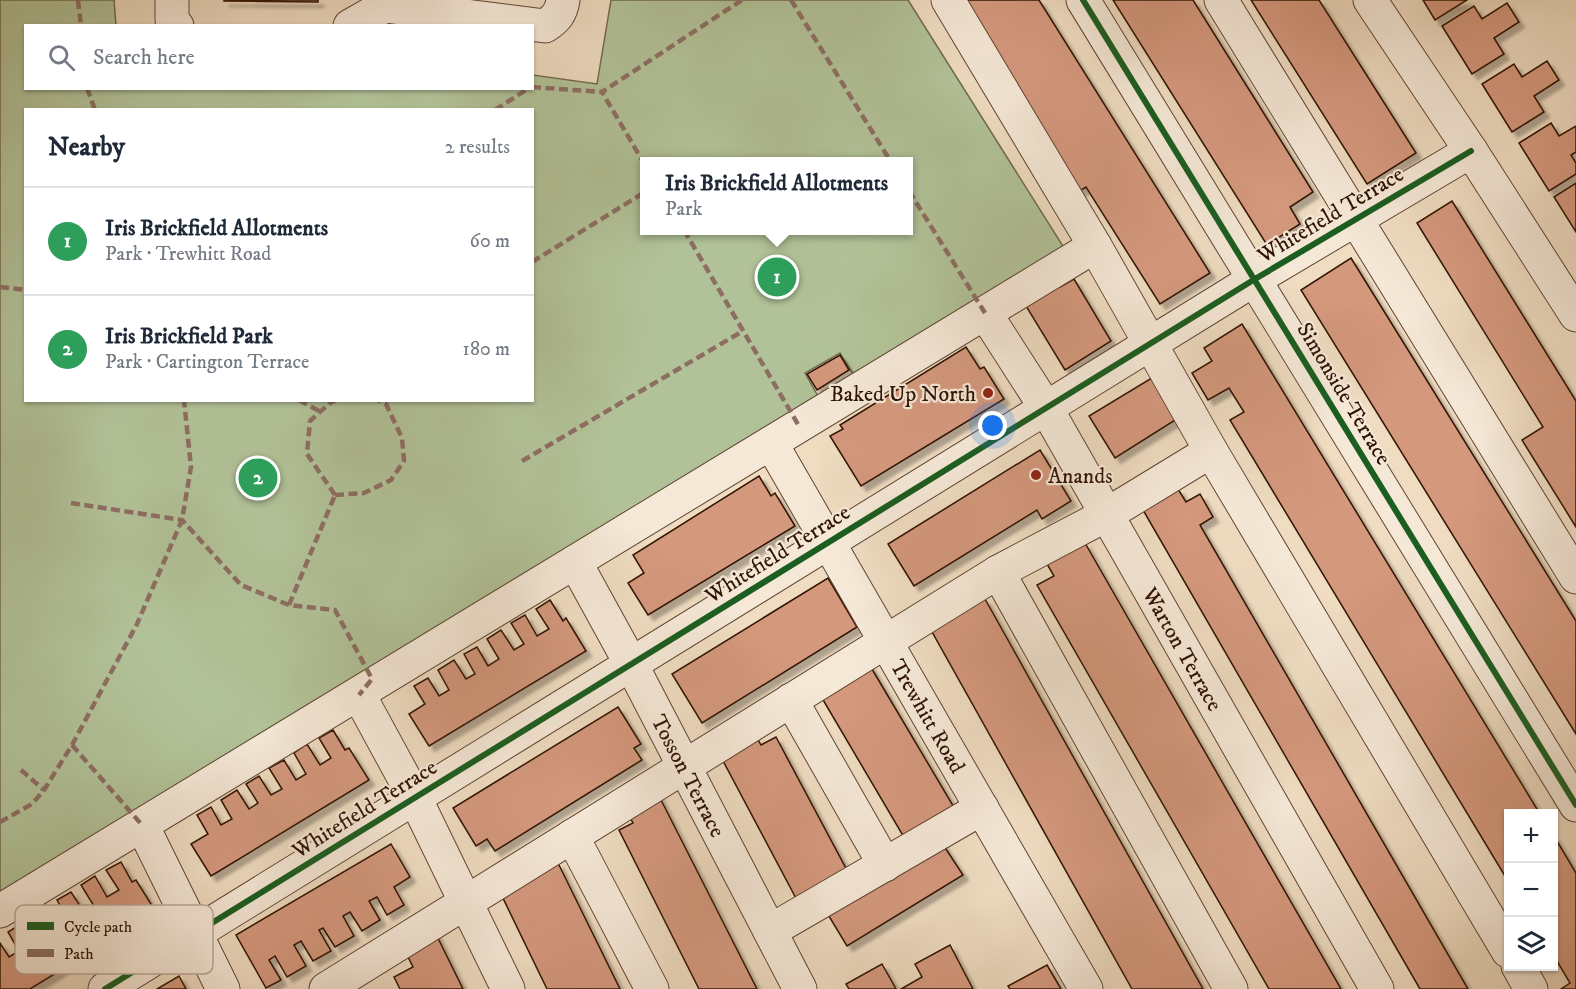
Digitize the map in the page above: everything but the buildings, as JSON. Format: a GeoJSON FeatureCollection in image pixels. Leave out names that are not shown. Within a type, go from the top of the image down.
{"type":"FeatureCollection","features":[{"type":"Feature","properties":{"kind":"street"},"geometry":{"type":"LineString","coordinates":[[172,0],[172,20],[175,24]]}},
{"type":"Feature","properties":{"kind":"street"},"geometry":{"type":"LineString","coordinates":[[534,24],[545,26],[554,20],[561,11],[563,0]]}},
{"type":"Feature","properties":{"kind":"street"},"geometry":{"type":"LineString","coordinates":[[948,0],[1152,343],[1211,451],[1504,943]]}},
{"type":"Feature","properties":{"kind":"street","name":"Simonside Terrace"},"geometry":{"type":"LineString","coordinates":[[1083,0],[1576,805]]}},
{"type":"Feature","properties":{"kind":"street"},"geometry":{"type":"LineString","coordinates":[[1221,0],[1576,577]]}},
{"type":"Feature","properties":{"kind":"street"},"geometry":{"type":"LineString","coordinates":[[1370,0],[1471,151],[1576,315]]}},
{"type":"Feature","properties":{"kind":"street"},"geometry":{"type":"LineString","coordinates":[[353,24],[386,3],[531,24]]}},
{"type":"Feature","properties":{"kind":"street","name":"Whitefield Terrace"},"geometry":{"type":"LineString","coordinates":[[213,923],[1255,279],[1471,151]]}},
{"type":"Feature","properties":{"kind":"street"},"geometry":{"type":"LineString","coordinates":[[0,911],[1095,246]]}},
{"type":"Feature","properties":{"kind":"street","name":"Warton Terrace"},"geometry":{"type":"LineString","coordinates":[[985,313],[1046,408],[1377,989]]}},
{"type":"Feature","properties":{"kind":"street","name":"Trewhitt Road"},"geometry":{"type":"LineString","coordinates":[[771,443],[1086,989]]}},
{"type":"Feature","properties":{"kind":"street"},"geometry":{"type":"LineString","coordinates":[[326,989],[367,978],[466,902],[998,572],[1106,515],[1211,451]]}},
{"type":"Feature","properties":{"kind":"street","name":"Tosson Terrace"},"geometry":{"type":"LineString","coordinates":[[575,562],[631,664],[800,989]]}},
{"type":"Feature","properties":{"kind":"street"},"geometry":{"type":"LineString","coordinates":[[998,572],[1231,989]]}},
{"type":"Feature","properties":{"kind":"street"},"geometry":{"type":"LineString","coordinates":[[359,695],[415,798],[508,989]]}},
{"type":"Feature","properties":{"kind":"street"},"geometry":{"type":"LineString","coordinates":[[791,700],[885,865]]}},
{"type":"Feature","properties":{"kind":"street"},"geometry":{"type":"LineString","coordinates":[[770,931],[982,808]]}},
{"type":"Feature","properties":{"kind":"street"},"geometry":{"type":"LineString","coordinates":[[142,825],[182,905]]}},
{"type":"Feature","properties":{"kind":"street"},"geometry":{"type":"LineString","coordinates":[[572,836],[652,989]]}},
{"type":"Feature","properties":{"kind":"street"},"geometry":{"type":"LineString","coordinates":[[213,968],[223,989]]}},
{"type":"Feature","properties":{"kind":"street"},"geometry":{"type":"LineString","coordinates":[[1521,971],[1531,989]]}},
{"type":"Feature","properties":{"kind":"street","name":"Whitefield Terrace"},"geometry":{"type":"LineString","coordinates":[[105,989],[129,974]]}},
{"type":"Feature","properties":{"kind":"green space"},"geometry":{"type":"Polygon","coordinates":[[[0,0],[114,0],[116,24],[24,24],[24,90],[534,90],[534,75],[597,84],[611,0],[908,0],[1066,251],[855,377],[840,353],[805,373],[819,398],[0,893],[0,0]]]}},
{"type":"Feature","properties":{"kind":"marked path"},"geometry":{"type":"LineString","coordinates":[[78,0],[81,24]]}},
{"type":"Feature","properties":{"kind":"marked path"},"geometry":{"type":"LineString","coordinates":[[640,157],[602,92],[742,0]]}},
{"type":"Feature","properties":{"kind":"marked path"},"geometry":{"type":"LineString","coordinates":[[791,0],[888,157]]}},
{"type":"Feature","properties":{"kind":"marked path"},"geometry":{"type":"LineString","coordinates":[[534,87],[602,92]]}},
{"type":"Feature","properties":{"kind":"marked path"},"geometry":{"type":"LineString","coordinates":[[88,90],[94,108]]}},
{"type":"Feature","properties":{"kind":"marked path"},"geometry":{"type":"LineString","coordinates":[[498,108],[526,90]]}},
{"type":"Feature","properties":{"kind":"marked path"},"geometry":{"type":"LineString","coordinates":[[534,261],[640,195]]}},
{"type":"Feature","properties":{"kind":"marked path"},"geometry":{"type":"LineString","coordinates":[[913,197],[985,313]]}},
{"type":"Feature","properties":{"kind":"marked path"},"geometry":{"type":"LineString","coordinates":[[687,235],[799,426]]}},
{"type":"Feature","properties":{"kind":"marked path"},"geometry":{"type":"LineString","coordinates":[[0,287],[24,290]]}},
{"type":"Feature","properties":{"kind":"marked path"},"geometry":{"type":"LineString","coordinates":[[522,461],[743,331]]}},
{"type":"Feature","properties":{"kind":"marked path"},"geometry":{"type":"LineString","coordinates":[[0,822],[32,804],[44,790],[72,745],[137,624],[182,520],[191,467],[184,402]]}},
{"type":"Feature","properties":{"kind":"marked path"},"geometry":{"type":"LineString","coordinates":[[303,402],[321,412]]}},
{"type":"Feature","properties":{"kind":"marked path"},"geometry":{"type":"LineString","coordinates":[[332,402],[310,421],[307,454],[335,495]]}},
{"type":"Feature","properties":{"kind":"marked path"},"geometry":{"type":"LineString","coordinates":[[335,495],[364,493],[391,480],[404,461],[402,438],[386,404],[382,402]]}},
{"type":"Feature","properties":{"kind":"marked path"},"geometry":{"type":"LineString","coordinates":[[289,605],[335,495]]}},
{"type":"Feature","properties":{"kind":"marked path"},"geometry":{"type":"LineString","coordinates":[[71,503],[182,520],[241,585],[289,605],[335,610],[372,679],[359,695]]}},
{"type":"Feature","properties":{"kind":"marked path"},"geometry":{"type":"LineString","coordinates":[[72,745],[142,825]]}},
{"type":"Feature","properties":{"kind":"marked path"},"geometry":{"type":"LineString","coordinates":[[21,770],[44,790]]}},
{"type":"Feature","properties":{"kind":"cycle path"},"geometry":{"type":"LineString","coordinates":[[1083,0],[1576,805]]}},
{"type":"Feature","properties":{"kind":"cycle path"},"geometry":{"type":"LineString","coordinates":[[213,922],[1255,279],[1471,151]]}},
{"type":"Feature","properties":{"kind":"cycle path"},"geometry":{"type":"LineString","coordinates":[[105,989],[129,974]]}},
{"type":"Feature","properties":{"kind":"place","name":"Iris Brickfield Allotments"},"geometry":{"type":"Point","coordinates":[777,277]}},
{"type":"Feature","properties":{"kind":"place","name":"Baked Up North"},"geometry":{"type":"Point","coordinates":[988,393]}},
{"type":"Feature","properties":{"kind":"place","name":"Anands"},"geometry":{"type":"Point","coordinates":[1036,475]}},
{"type":"Feature","properties":{"kind":"place","name":"Iris Brickfield Park"},"geometry":{"type":"Point","coordinates":[258,478]}}]}
